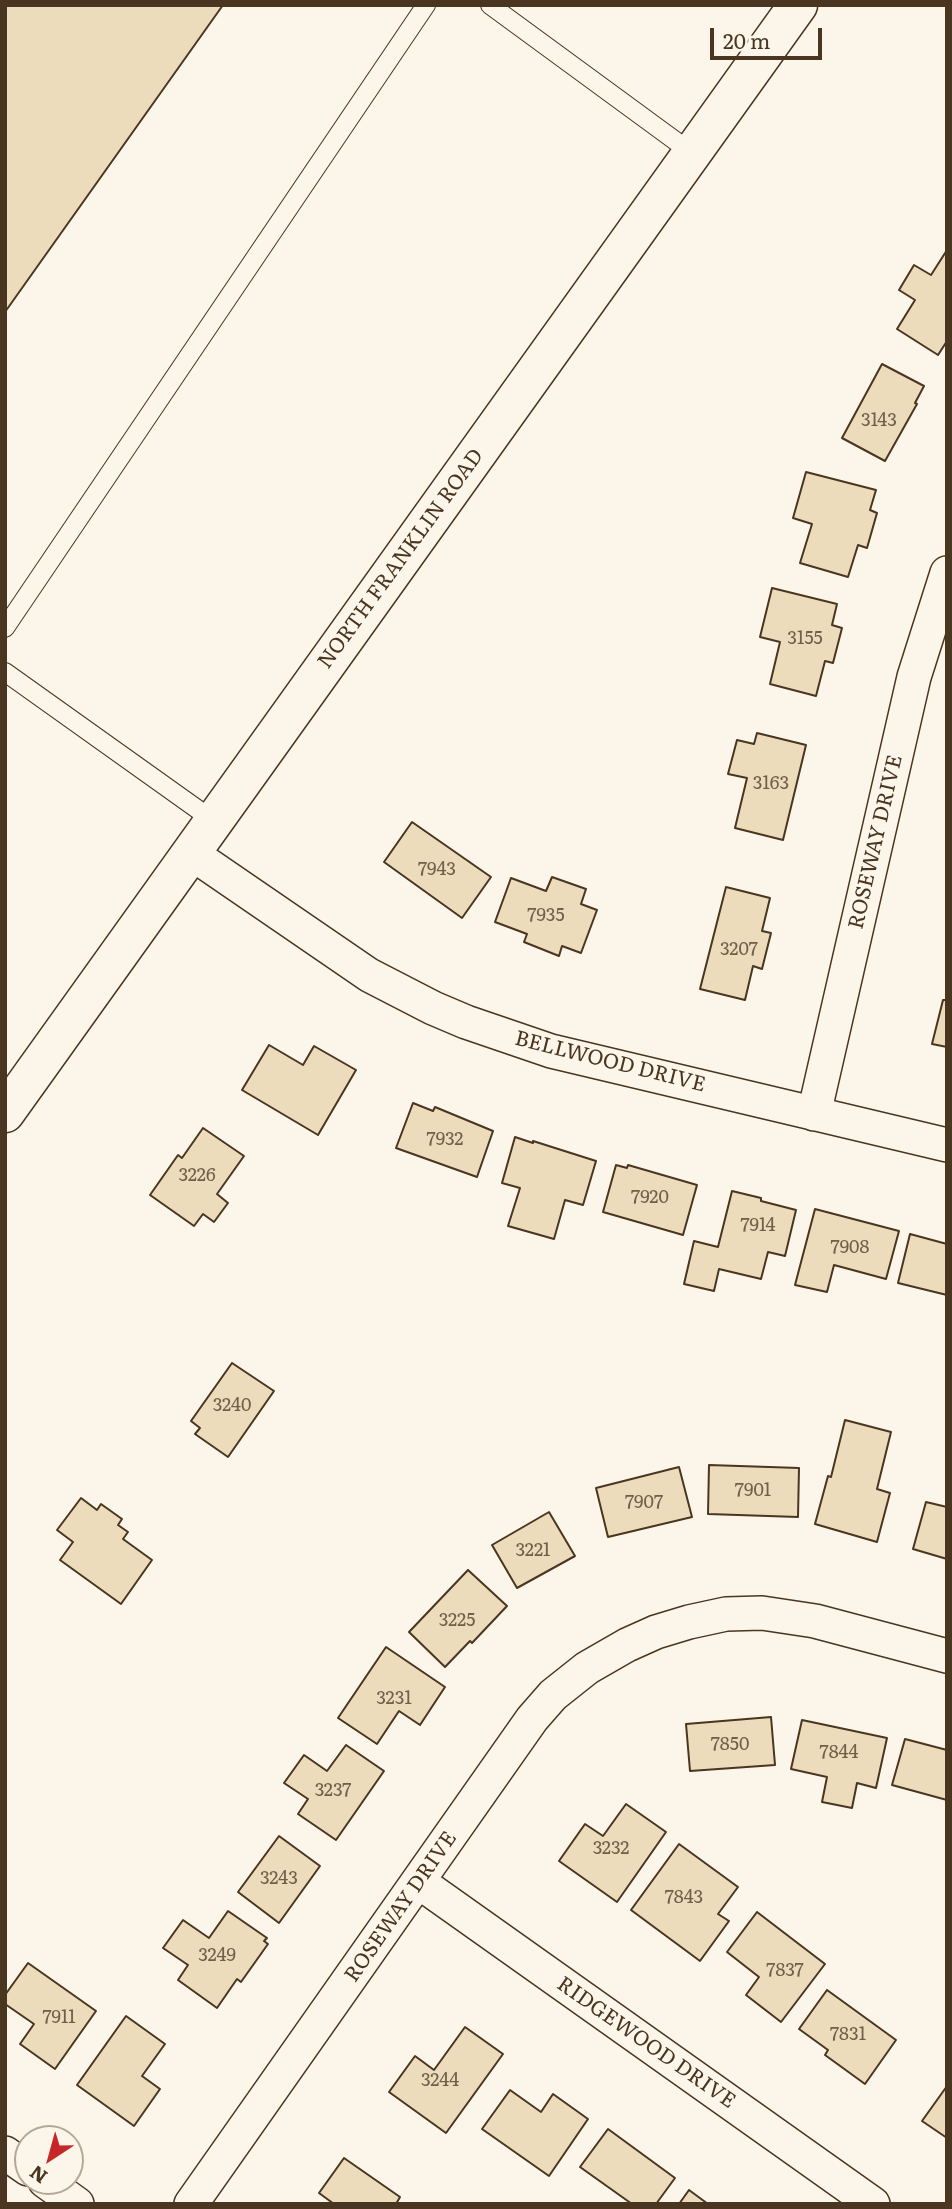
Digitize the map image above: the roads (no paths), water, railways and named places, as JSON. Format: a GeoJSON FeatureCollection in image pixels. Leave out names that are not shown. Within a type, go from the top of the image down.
{"type":"FeatureCollection","features":[{"type":"Feature","properties":{"kind":"main road","name":"NORTH FRANKLIN ROAD"},"geometry":{"type":"LineString","coordinates":[[5,1113],[797,5]]}},
{"type":"Feature","properties":{"kind":"street","name":"ROSEWAY DRIVE"},"geometry":{"type":"LineString","coordinates":[[814,1114],[914,677],[947,573]]}},
{"type":"Feature","properties":{"kind":"street","name":"BELLWOOD DRIVE"},"geometry":{"type":"LineString","coordinates":[[191,853],[369,975],[466,1022],[551,1051],[947,1145]]}},
{"type":"Feature","properties":{"kind":"street","name":"ROSEWAY DRIVE"},"geometry":{"type":"LineString","coordinates":[[191,2204],[524,1730],[553,1695],[600,1660],[672,1626],[726,1614],[762,1613],[815,1621],[947,1657]]}},
{"type":"Feature","properties":{"kind":"street","name":"RIDGEWOOD DRIVE"},"geometry":{"type":"LineString","coordinates":[[419,1882],[873,2204]]}},
{"type":"Feature","properties":{"kind":"lane"},"geometry":{"type":"LineString","coordinates":[[5,628],[426,5]]}},
{"type":"Feature","properties":{"kind":"lane"},"geometry":{"type":"LineString","coordinates":[[491,5],[692,153]]}},
{"type":"Feature","properties":{"kind":"lane"},"geometry":{"type":"LineString","coordinates":[[5,672],[214,821]]}}]}
